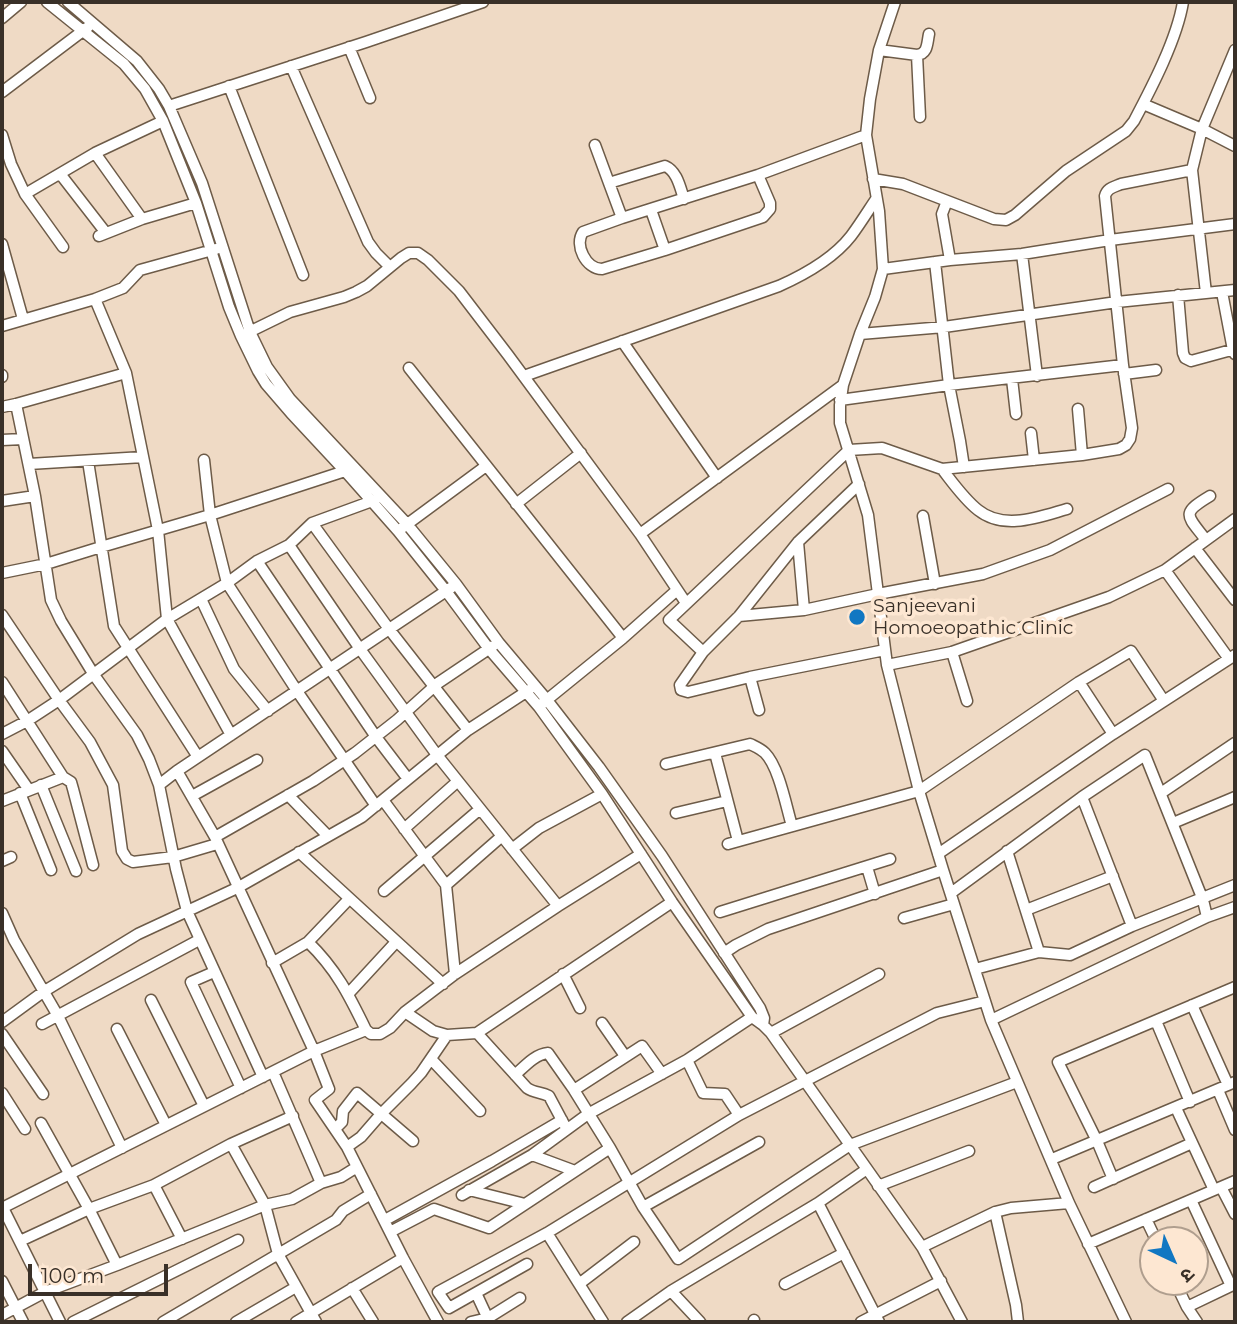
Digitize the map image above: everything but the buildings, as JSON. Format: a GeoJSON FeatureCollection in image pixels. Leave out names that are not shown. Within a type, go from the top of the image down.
{"type":"FeatureCollection","features":[{"type":"Feature","properties":{"kind":"street"},"geometry":{"type":"LineString","coordinates":[[2,18],[21,2]]}},
{"type":"Feature","properties":{"kind":"street"},"geometry":{"type":"LineString","coordinates":[[47,2],[124,64],[145,89],[163,121],[196,203],[229,307],[245,334]]}},
{"type":"Feature","properties":{"kind":"street"},"geometry":{"type":"LineString","coordinates":[[68,2],[137,61],[169,106],[202,183],[245,334],[258,371],[266,384],[305,429],[349,468],[377,499],[407,524],[456,584],[531,689],[621,796],[760,1008],[767,1029]]}},
{"type":"Feature","properties":{"kind":"street"},"geometry":{"type":"LineString","coordinates":[[169,106],[483,2]]}},
{"type":"Feature","properties":{"kind":"street"},"geometry":{"type":"LineString","coordinates":[[895,2],[879,50],[866,135],[882,241],[883,268],[843,385],[840,422],[868,515],[887,665],[919,792],[954,905],[991,1020],[1069,1203],[1126,1322]]}},
{"type":"Feature","properties":{"kind":"street"},"geometry":{"type":"LineString","coordinates":[[873,179],[903,184],[994,219],[1006,220],[1015,215],[1066,171],[1126,131],[1134,121],[1180,19],[1183,2]]}},
{"type":"Feature","properties":{"kind":"street"},"geometry":{"type":"LineString","coordinates":[[2,92],[93,22]]}},
{"type":"Feature","properties":{"kind":"street"},"geometry":{"type":"LineString","coordinates":[[879,50],[922,54],[926,51],[929,34]]}},
{"type":"Feature","properties":{"kind":"street"},"geometry":{"type":"LineString","coordinates":[[349,47],[370,98]]}},
{"type":"Feature","properties":{"kind":"street"},"geometry":{"type":"LineString","coordinates":[[1206,293],[1192,170],[1202,129],[1235,50]]}},
{"type":"Feature","properties":{"kind":"street"},"geometry":{"type":"LineString","coordinates":[[917,55],[920,117]]}},
{"type":"Feature","properties":{"kind":"street"},"geometry":{"type":"LineString","coordinates":[[291,66],[368,242],[390,267]]}},
{"type":"Feature","properties":{"kind":"street"},"geometry":{"type":"LineString","coordinates":[[229,86],[303,275]]}},
{"type":"Feature","properties":{"kind":"street"},"geometry":{"type":"LineString","coordinates":[[1143,104],[1235,146]]}},
{"type":"Feature","properties":{"kind":"street"},"geometry":{"type":"LineString","coordinates":[[25,194],[95,153],[163,121]]}},
{"type":"Feature","properties":{"kind":"street"},"geometry":{"type":"LineString","coordinates":[[2,135],[11,164],[25,194],[63,247]]}},
{"type":"Feature","properties":{"kind":"street"},"geometry":{"type":"LineString","coordinates":[[758,175],[770,204],[768,213],[763,217],[603,269],[596,269],[587,262],[580,237],[583,232],[758,175],[866,135]]}},
{"type":"Feature","properties":{"kind":"street"},"geometry":{"type":"LineString","coordinates":[[595,145],[622,218]]}},
{"type":"Feature","properties":{"kind":"street"},"geometry":{"type":"LineString","coordinates":[[95,153],[142,219]]}},
{"type":"Feature","properties":{"kind":"street"},"geometry":{"type":"LineString","coordinates":[[609,183],[665,166],[674,173],[684,199]]}},
{"type":"Feature","properties":{"kind":"street"},"geometry":{"type":"LineString","coordinates":[[703,652],[669,620],[849,450],[882,448],[942,469],[1082,455],[1119,449],[1126,445],[1132,428],[1123,369],[1106,191],[1121,184],[1192,170]]}},
{"type":"Feature","properties":{"kind":"street"},"geometry":{"type":"LineString","coordinates":[[61,174],[103,235],[142,219],[196,203]]}},
{"type":"Feature","properties":{"kind":"street"},"geometry":{"type":"LineString","coordinates":[[524,376],[779,286],[805,274],[831,257],[850,237],[876,199]]}},
{"type":"Feature","properties":{"kind":"street"},"geometry":{"type":"LineString","coordinates":[[947,201],[942,214],[950,260]]}},
{"type":"Feature","properties":{"kind":"street"},"geometry":{"type":"LineString","coordinates":[[651,209],[665,250]]}},
{"type":"Feature","properties":{"kind":"street"},"geometry":{"type":"LineString","coordinates":[[883,268],[1022,254],[1235,225]]}},
{"type":"Feature","properties":{"kind":"street"},"geometry":{"type":"LineString","coordinates":[[2,244],[23,319]]}},
{"type":"Feature","properties":{"kind":"street"},"geometry":{"type":"LineString","coordinates":[[2,326],[95,299],[123,288],[140,270],[222,248]]}},
{"type":"Feature","properties":{"kind":"street"},"geometry":{"type":"LineString","coordinates":[[245,334],[290,312],[344,297],[367,286],[401,258],[414,252],[428,260],[459,291],[524,376],[640,534],[686,603]]}},
{"type":"Feature","properties":{"kind":"street"},"geometry":{"type":"LineString","coordinates":[[1022,254],[1037,376]]}},
{"type":"Feature","properties":{"kind":"street"},"geometry":{"type":"LineString","coordinates":[[935,262],[949,385],[964,467]]}},
{"type":"Feature","properties":{"kind":"street"},"geometry":{"type":"LineString","coordinates":[[860,334],[944,327],[1117,302],[1235,290]]}},
{"type":"Feature","properties":{"kind":"street"},"geometry":{"type":"LineString","coordinates":[[1178,295],[1183,353],[1185,358],[1191,361],[1234,351],[1222,292]]}},
{"type":"Feature","properties":{"kind":"street"},"geometry":{"type":"LineString","coordinates":[[95,299],[126,373],[158,530],[167,619],[231,735]]}},
{"type":"Feature","properties":{"kind":"street"},"geometry":{"type":"LineString","coordinates":[[622,341],[717,478]]}},
{"type":"Feature","properties":{"kind":"street"},"geometry":{"type":"LineString","coordinates":[[409,368],[623,638]]}},
{"type":"Feature","properties":{"kind":"street"},"geometry":{"type":"LineString","coordinates":[[841,400],[1037,376],[1123,369],[1156,370]]}},
{"type":"Feature","properties":{"kind":"street"},"geometry":{"type":"LineString","coordinates":[[2,407],[126,373]]}},
{"type":"Feature","properties":{"kind":"street"},"geometry":{"type":"LineString","coordinates":[[1012,379],[1016,414]]}},
{"type":"Feature","properties":{"kind":"street"},"geometry":{"type":"LineString","coordinates":[[640,534],[843,385]]}},
{"type":"Feature","properties":{"kind":"street"},"geometry":{"type":"LineString","coordinates":[[16,404],[36,496],[51,600],[94,675],[137,735],[149,759],[159,785],[187,911],[263,1077]]}},
{"type":"Feature","properties":{"kind":"street"},"geometry":{"type":"LineString","coordinates":[[1078,409],[1082,455]]}},
{"type":"Feature","properties":{"kind":"street"},"geometry":{"type":"LineString","coordinates":[[1031,433],[1034,460]]}},
{"type":"Feature","properties":{"kind":"street"},"geometry":{"type":"LineString","coordinates":[[2,440],[23,439]]}},
{"type":"Feature","properties":{"kind":"street"},"geometry":{"type":"LineString","coordinates":[[516,504],[581,453]]}},
{"type":"Feature","properties":{"kind":"street"},"geometry":{"type":"LineString","coordinates":[[29,464],[143,457]]}},
{"type":"Feature","properties":{"kind":"street"},"geometry":{"type":"LineString","coordinates":[[204,460],[210,514],[227,583],[345,760],[379,803],[404,829],[446,885],[455,974]]}},
{"type":"Feature","properties":{"kind":"street"},"geometry":{"type":"LineString","coordinates":[[88,461],[114,626],[198,757]]}},
{"type":"Feature","properties":{"kind":"street"},"geometry":{"type":"LineString","coordinates":[[398,531],[486,466]]}},
{"type":"Feature","properties":{"kind":"street"},"geometry":{"type":"LineString","coordinates":[[2,573],[46,564],[349,468]]}},
{"type":"Feature","properties":{"kind":"street"},"geometry":{"type":"LineString","coordinates":[[942,469],[976,510],[995,519],[1028,520],[1067,509]]}},
{"type":"Feature","properties":{"kind":"street"},"geometry":{"type":"LineString","coordinates":[[859,484],[798,541],[739,615],[703,652],[680,685],[681,690],[688,692],[885,650]]}},
{"type":"Feature","properties":{"kind":"street"},"geometry":{"type":"LineString","coordinates":[[739,615],[804,610],[982,574],[1050,550],[1168,489]]}},
{"type":"Feature","properties":{"kind":"street"},"geometry":{"type":"LineString","coordinates":[[2,501],[36,496]]}},
{"type":"Feature","properties":{"kind":"street"},"geometry":{"type":"LineString","coordinates":[[1206,540],[1189,516],[1192,506],[1210,496]]}},
{"type":"Feature","properties":{"kind":"street"},"geometry":{"type":"LineString","coordinates":[[2,734],[59,700],[167,619],[227,583],[257,561],[289,545],[312,523],[377,499]]}},
{"type":"Feature","properties":{"kind":"street"},"geometry":{"type":"LineString","coordinates":[[377,499],[398,531],[489,649],[531,689]]}},
{"type":"Feature","properties":{"kind":"street"},"geometry":{"type":"LineString","coordinates":[[923,516],[935,584]]}},
{"type":"Feature","properties":{"kind":"street"},"geometry":{"type":"LineString","coordinates":[[887,665],[952,652],[1109,597],[1165,570],[1235,519]]}},
{"type":"Feature","properties":{"kind":"street"},"geometry":{"type":"LineString","coordinates":[[312,523],[389,629],[468,730]]}},
{"type":"Feature","properties":{"kind":"street"},"geometry":{"type":"LineString","coordinates":[[798,541],[804,610]]}},
{"type":"Feature","properties":{"kind":"street"},"geometry":{"type":"LineString","coordinates":[[289,545],[359,649],[437,755],[558,906]]}},
{"type":"Feature","properties":{"kind":"street"},"geometry":{"type":"LineString","coordinates":[[1195,548],[1235,600]]}},
{"type":"Feature","properties":{"kind":"street"},"geometry":{"type":"LineString","coordinates":[[257,561],[376,737],[408,779]]}},
{"type":"Feature","properties":{"kind":"street"},"geometry":{"type":"LineString","coordinates":[[938,854],[1113,734],[1232,657],[1165,570]]}},
{"type":"Feature","properties":{"kind":"street"},"geometry":{"type":"LineString","coordinates":[[159,785],[456,584]]}},
{"type":"Feature","properties":{"kind":"street"},"geometry":{"type":"LineString","coordinates":[[543,704],[677,590]]}},
{"type":"Feature","properties":{"kind":"street"},"geometry":{"type":"LineString","coordinates":[[201,599],[234,669],[268,711]]}},
{"type":"Feature","properties":{"kind":"street"},"geometry":{"type":"LineString","coordinates":[[2,615],[90,742],[113,785],[122,851],[127,859],[133,862],[173,857],[216,841],[345,760],[435,686],[499,643]]}},
{"type":"Feature","properties":{"kind":"street"},"geometry":{"type":"LineString","coordinates":[[715,753],[727,800],[733,842],[919,792],[1079,682],[1131,650],[1164,701]]}},
{"type":"Feature","properties":{"kind":"street"},"geometry":{"type":"LineString","coordinates":[[952,652],[967,701]]}},
{"type":"Feature","properties":{"kind":"street"},"geometry":{"type":"LineString","coordinates":[[750,677],[759,710]]}},
{"type":"Feature","properties":{"kind":"street"},"geometry":{"type":"LineString","coordinates":[[2,682],[63,777],[71,782],[93,864]]}},
{"type":"Feature","properties":{"kind":"street"},"geometry":{"type":"LineString","coordinates":[[1079,682],[1113,734]]}},
{"type":"Feature","properties":{"kind":"street"},"geometry":{"type":"LineString","coordinates":[[2,1022],[43,992],[138,934],[237,888],[362,817],[468,730],[531,689]]}},
{"type":"Feature","properties":{"kind":"street"},"geometry":{"type":"LineString","coordinates":[[543,704],[672,902],[752,1017],[767,1029],[922,1247],[962,1322]]}},
{"type":"Feature","properties":{"kind":"street"},"geometry":{"type":"LineString","coordinates":[[1161,793],[1235,743]]}},
{"type":"Feature","properties":{"kind":"street"},"geometry":{"type":"LineString","coordinates":[[666,764],[750,744],[765,753],[775,768],[792,826]]}},
{"type":"Feature","properties":{"kind":"street"},"geometry":{"type":"LineString","coordinates":[[3,754],[24,792],[51,870]]}},
{"type":"Feature","properties":{"kind":"street"},"geometry":{"type":"LineString","coordinates":[[951,893],[1082,797],[1145,755],[1207,916]]}},
{"type":"Feature","properties":{"kind":"street"},"geometry":{"type":"LineString","coordinates":[[192,796],[257,760]]}},
{"type":"Feature","properties":{"kind":"street"},"geometry":{"type":"LineString","coordinates":[[177,771],[216,841],[314,1051],[329,1088],[315,1100],[347,1147],[438,1322]]}},
{"type":"Feature","properties":{"kind":"street"},"geometry":{"type":"LineString","coordinates":[[2,801],[63,777]]}},
{"type":"Feature","properties":{"kind":"street"},"geometry":{"type":"LineString","coordinates":[[404,829],[458,781]]}},
{"type":"Feature","properties":{"kind":"street"},"geometry":{"type":"LineString","coordinates":[[41,785],[76,871]]}},
{"type":"Feature","properties":{"kind":"street"},"geometry":{"type":"LineString","coordinates":[[512,849],[540,828],[602,794]]}},
{"type":"Feature","properties":{"kind":"street"},"geometry":{"type":"LineString","coordinates":[[288,795],[328,836]]}},
{"type":"Feature","properties":{"kind":"street"},"geometry":{"type":"LineString","coordinates":[[1082,797],[1132,926]]}},
{"type":"Feature","properties":{"kind":"street"},"geometry":{"type":"LineString","coordinates":[[1173,823],[1235,797]]}},
{"type":"Feature","properties":{"kind":"street"},"geometry":{"type":"LineString","coordinates":[[676,813],[727,800]]}},
{"type":"Feature","properties":{"kind":"street"},"geometry":{"type":"LineString","coordinates":[[384,891],[480,809]]}},
{"type":"Feature","properties":{"kind":"street"},"geometry":{"type":"LineString","coordinates":[[446,885],[502,836]]}},
{"type":"Feature","properties":{"kind":"street"},"geometry":{"type":"LineString","coordinates":[[1007,851],[1040,952]]}},
{"type":"Feature","properties":{"kind":"street"},"geometry":{"type":"LineString","coordinates":[[299,852],[443,984]]}},
{"type":"Feature","properties":{"kind":"street"},"geometry":{"type":"LineString","coordinates":[[308,942],[333,969],[349,993],[366,1030],[371,1034],[380,1034],[455,974],[641,854]]}},
{"type":"Feature","properties":{"kind":"street"},"geometry":{"type":"LineString","coordinates":[[720,912],[890,859]]}},
{"type":"Feature","properties":{"kind":"street"},"geometry":{"type":"LineString","coordinates":[[867,867],[875,894]]}},
{"type":"Feature","properties":{"kind":"street"},"geometry":{"type":"LineString","coordinates":[[724,953],[770,928],[943,870]]}},
{"type":"Feature","properties":{"kind":"street"},"geometry":{"type":"LineString","coordinates":[[1026,911],[1113,876]]}},
{"type":"Feature","properties":{"kind":"street"},"geometry":{"type":"LineString","coordinates":[[975,969],[1040,952],[1070,955],[1132,926],[1235,886]]}},
{"type":"Feature","properties":{"kind":"street"},"geometry":{"type":"LineString","coordinates":[[272,963],[308,942],[349,899]]}},
{"type":"Feature","properties":{"kind":"street"},"geometry":{"type":"LineString","coordinates":[[405,1012],[433,1031],[447,1035],[477,1033],[672,902]]}},
{"type":"Feature","properties":{"kind":"street"},"geometry":{"type":"LineString","coordinates":[[904,918],[954,905]]}},
{"type":"Feature","properties":{"kind":"street"},"geometry":{"type":"LineString","coordinates":[[991,1020],[1207,916],[1235,907]]}},
{"type":"Feature","properties":{"kind":"street"},"geometry":{"type":"LineString","coordinates":[[2,913],[14,940],[58,1016],[122,1148]]}},
{"type":"Feature","properties":{"kind":"street"},"geometry":{"type":"LineString","coordinates":[[42,1024],[199,940]]}},
{"type":"Feature","properties":{"kind":"street"},"geometry":{"type":"LineString","coordinates":[[349,993],[397,942]]}},
{"type":"Feature","properties":{"kind":"street"},"geometry":{"type":"LineString","coordinates":[[214,972],[191,982],[242,1088]]}},
{"type":"Feature","properties":{"kind":"street"},"geometry":{"type":"LineString","coordinates":[[563,974],[580,1008]]}},
{"type":"Feature","properties":{"kind":"street"},"geometry":{"type":"LineString","coordinates":[[767,1029],[879,974]]}},
{"type":"Feature","properties":{"kind":"street"},"geometry":{"type":"LineString","coordinates":[[1113,1179],[1058,1062],[1234,991]]}},
{"type":"Feature","properties":{"kind":"street"},"geometry":{"type":"LineString","coordinates":[[150,999],[204,1106]]}},
{"type":"Feature","properties":{"kind":"street"},"geometry":{"type":"LineString","coordinates":[[527,1264],[449,1308],[438,1292],[547,1233],[739,1115],[937,1013],[985,1001]]}},
{"type":"Feature","properties":{"kind":"street"},"geometry":{"type":"LineString","coordinates":[[1052,1159],[1232,1084],[1192,1006]]}},
{"type":"Feature","properties":{"kind":"street"},"geometry":{"type":"LineString","coordinates":[[384,1220],[662,1074],[752,1017]]}},
{"type":"Feature","properties":{"kind":"street"},"geometry":{"type":"LineString","coordinates":[[1156,1021],[1189,1102]]}},
{"type":"Feature","properties":{"kind":"street"},"geometry":{"type":"LineString","coordinates":[[602,1023],[625,1056]]}},
{"type":"Feature","properties":{"kind":"street"},"geometry":{"type":"LineString","coordinates":[[117,1029],[166,1125]]}},
{"type":"Feature","properties":{"kind":"street"},"geometry":{"type":"LineString","coordinates":[[60,1322],[2,1207],[314,1051],[366,1030]]}},
{"type":"Feature","properties":{"kind":"street"},"geometry":{"type":"LineString","coordinates":[[477,1033],[527,1088],[549,1096],[565,1125]]}},
{"type":"Feature","properties":{"kind":"street"},"geometry":{"type":"LineString","coordinates":[[2,1034],[43,1094]]}},
{"type":"Feature","properties":{"kind":"street"},"geometry":{"type":"LineString","coordinates":[[347,1147],[361,1137],[411,1084],[432,1059],[447,1035]]}},
{"type":"Feature","properties":{"kind":"street"},"geometry":{"type":"LineString","coordinates":[[574,1090],[642,1046],[662,1074]]}},
{"type":"Feature","properties":{"kind":"street"},"geometry":{"type":"LineString","coordinates":[[515,1075],[543,1053],[552,1057],[610,1148],[643,1208],[678,1259],[850,1144],[1017,1083]]}},
{"type":"Feature","properties":{"kind":"street"},"geometry":{"type":"LineString","coordinates":[[432,1059],[480,1111]]}},
{"type":"Feature","properties":{"kind":"street"},"geometry":{"type":"LineString","coordinates":[[687,1060],[703,1093],[725,1094],[739,1115]]}},
{"type":"Feature","properties":{"kind":"street"},"geometry":{"type":"LineString","coordinates":[[274,1072],[321,1183]]}},
{"type":"Feature","properties":{"kind":"street"},"geometry":{"type":"LineString","coordinates":[[1218,1090],[1235,1130]]}},
{"type":"Feature","properties":{"kind":"street"},"geometry":{"type":"LineString","coordinates":[[2,1093],[25,1129]]}},
{"type":"Feature","properties":{"kind":"street"},"geometry":{"type":"LineString","coordinates":[[335,1129],[342,1122],[343,1111],[357,1093],[413,1141]]}},
{"type":"Feature","properties":{"kind":"street"},"geometry":{"type":"LineString","coordinates":[[1176,1108],[1192,1143],[1235,1214]]}},
{"type":"Feature","properties":{"kind":"street"},"geometry":{"type":"LineString","coordinates":[[20,1241],[89,1209],[154,1185],[231,1144],[293,1116]]}},
{"type":"Feature","properties":{"kind":"street"},"geometry":{"type":"LineString","coordinates":[[41,1123],[117,1265]]}},
{"type":"Feature","properties":{"kind":"street"},"geometry":{"type":"LineString","coordinates":[[525,1204],[466,1192],[532,1155],[565,1125]]}},
{"type":"Feature","properties":{"kind":"street"},"geometry":{"type":"LineString","coordinates":[[643,1208],[759,1142]]}},
{"type":"Feature","properties":{"kind":"street"},"geometry":{"type":"LineString","coordinates":[[1094,1187],[1192,1143]]}},
{"type":"Feature","properties":{"kind":"street"},"geometry":{"type":"LineString","coordinates":[[231,1144],[265,1205],[278,1254],[313,1318]]}},
{"type":"Feature","properties":{"kind":"street"},"geometry":{"type":"LineString","coordinates":[[390,1232],[435,1209],[489,1228],[610,1148]]}},
{"type":"Feature","properties":{"kind":"street"},"geometry":{"type":"LineString","coordinates":[[878,1186],[969,1151]]}},
{"type":"Feature","properties":{"kind":"street"},"geometry":{"type":"LineString","coordinates":[[532,1155],[575,1171]]}},
{"type":"Feature","properties":{"kind":"street"},"geometry":{"type":"LineString","coordinates":[[2,1315],[45,1292],[265,1205],[292,1199],[357,1167]]}},
{"type":"Feature","properties":{"kind":"street"},"geometry":{"type":"LineString","coordinates":[[628,1322],[671,1291],[818,1203],[867,1169]]}},
{"type":"Feature","properties":{"kind":"street"},"geometry":{"type":"LineString","coordinates":[[1088,1244],[1235,1181]]}},
{"type":"Feature","properties":{"kind":"street"},"geometry":{"type":"LineString","coordinates":[[154,1185],[182,1239]]}},
{"type":"Feature","properties":{"kind":"street"},"geometry":{"type":"LineString","coordinates":[[163,1322],[336,1220],[343,1211],[371,1194]]}},
{"type":"Feature","properties":{"kind":"street"},"geometry":{"type":"LineString","coordinates":[[1187,1307],[1233,1285],[1191,1200]]}},
{"type":"Feature","properties":{"kind":"street"},"geometry":{"type":"LineString","coordinates":[[818,1203],[877,1319]]}},
{"type":"Feature","properties":{"kind":"street"},"geometry":{"type":"LineString","coordinates":[[922,1247],[995,1212],[1069,1203]]}},
{"type":"Feature","properties":{"kind":"street"},"geometry":{"type":"LineString","coordinates":[[995,1212],[1018,1322]]}},
{"type":"Feature","properties":{"kind":"street"},"geometry":{"type":"LineString","coordinates":[[1146,1219],[1149,1226]]}},
{"type":"Feature","properties":{"kind":"street"},"geometry":{"type":"LineString","coordinates":[[547,1233],[603,1322]]}},
{"type":"Feature","properties":{"kind":"street"},"geometry":{"type":"LineString","coordinates":[[74,1322],[238,1240]]}},
{"type":"Feature","properties":{"kind":"street"},"geometry":{"type":"LineString","coordinates":[[579,1284],[634,1241]]}},
{"type":"Feature","properties":{"kind":"street"},"geometry":{"type":"LineString","coordinates":[[785,1284],[844,1253]]}},
{"type":"Feature","properties":{"kind":"street"},"geometry":{"type":"LineString","coordinates":[[296,1322],[313,1318],[352,1288],[403,1258]]}},
{"type":"Feature","properties":{"kind":"street"},"geometry":{"type":"LineString","coordinates":[[2,1281],[23,1322]]}},
{"type":"Feature","properties":{"kind":"street"},"geometry":{"type":"LineString","coordinates":[[862,1322],[877,1319],[941,1281]]}},
{"type":"Feature","properties":{"kind":"street"},"geometry":{"type":"LineString","coordinates":[[236,1322],[296,1287]]}},
{"type":"Feature","properties":{"kind":"street"},"geometry":{"type":"LineString","coordinates":[[352,1288],[373,1322]]}},
{"type":"Feature","properties":{"kind":"street"},"geometry":{"type":"LineString","coordinates":[[671,1291],[700,1322]]}},
{"type":"Feature","properties":{"kind":"street"},"geometry":{"type":"LineString","coordinates":[[476,1293],[489,1320]]}},
{"type":"Feature","properties":{"kind":"street"},"geometry":{"type":"LineString","coordinates":[[1182,1296],[1197,1322]]}},
{"type":"Feature","properties":{"kind":"street"},"geometry":{"type":"LineString","coordinates":[[471,1322],[489,1320],[520,1298]]}},
{"type":"Feature","properties":{"kind":"place","name":"Sanjeevani Homoeopathic Clinic"},"geometry":{"type":"Point","coordinates":[857,617]}}]}
